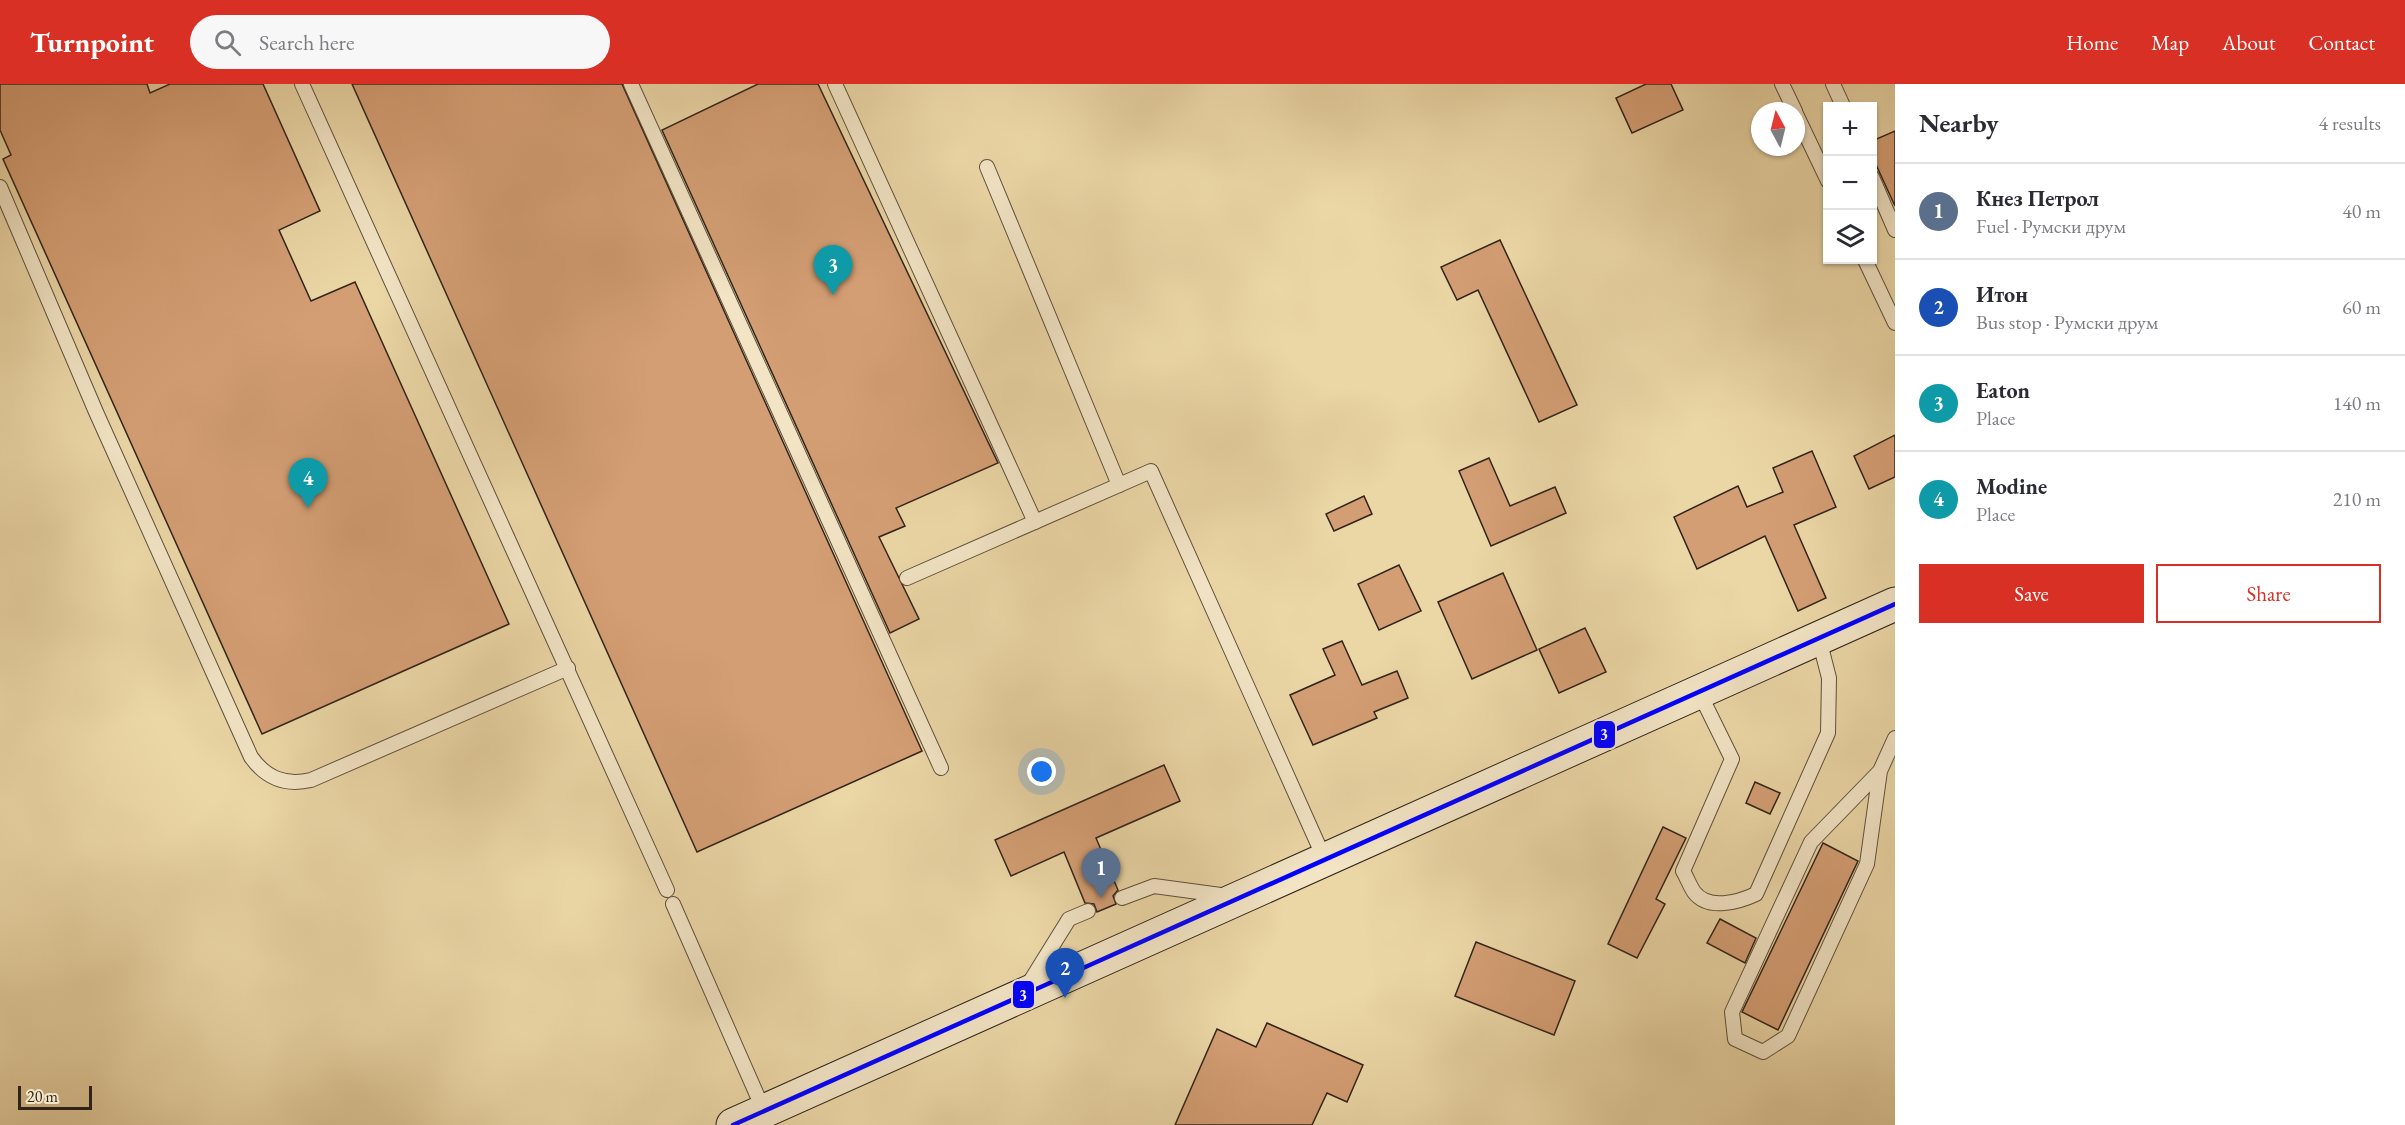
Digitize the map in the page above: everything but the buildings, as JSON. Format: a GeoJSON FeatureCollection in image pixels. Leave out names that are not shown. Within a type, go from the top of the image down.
{"type":"FeatureCollection","features":[{"type":"Feature","properties":{"kind":"main road"},"geometry":{"type":"LineString","coordinates":[[733,1125],[1021,998],[1239,897],[1700,694],[1895,604]]}},
{"type":"Feature","properties":{"kind":"lane"},"geometry":{"type":"LineString","coordinates":[[302,84],[667,890]]}},
{"type":"Feature","properties":{"kind":"lane"},"geometry":{"type":"LineString","coordinates":[[631,84],[941,768]]}},
{"type":"Feature","properties":{"kind":"lane"},"geometry":{"type":"LineString","coordinates":[[835,84],[1035,522]]}},
{"type":"Feature","properties":{"kind":"lane"},"geometry":{"type":"LineString","coordinates":[[1782,84],[1790,102]]}},
{"type":"Feature","properties":{"kind":"lane"},"geometry":{"type":"LineString","coordinates":[[1833,84],[1841,102]]}},
{"type":"Feature","properties":{"kind":"lane"},"geometry":{"type":"LineString","coordinates":[[1805,134],[1823,172]]}},
{"type":"Feature","properties":{"kind":"lane"},"geometry":{"type":"LineString","coordinates":[[987,167],[1119,485]]}},
{"type":"Feature","properties":{"kind":"lane"},"geometry":{"type":"LineString","coordinates":[[0,187],[96,412],[251,757],[266,774],[288,782],[311,780],[568,668]]}},
{"type":"Feature","properties":{"kind":"lane"},"geometry":{"type":"LineString","coordinates":[[1877,189],[1895,230]]}},
{"type":"Feature","properties":{"kind":"lane"},"geometry":{"type":"LineString","coordinates":[[1867,264],[1895,323]]}},
{"type":"Feature","properties":{"kind":"lane"},"geometry":{"type":"LineString","coordinates":[[907,578],[1151,471],[1325,860]]}},
{"type":"Feature","properties":{"kind":"lane"},"geometry":{"type":"LineString","coordinates":[[1700,694],[1732,759],[1683,871],[1695,894],[1713,903],[1735,904],[1756,894],[1828,732],[1829,678],[1819,639]]}},
{"type":"Feature","properties":{"kind":"lane"},"geometry":{"type":"LineString","coordinates":[[1880,771],[1811,842],[1732,1012],[1735,1039],[1763,1052],[1788,1036],[1867,864],[1880,771],[1895,738]]}},
{"type":"Feature","properties":{"kind":"lane"},"geometry":{"type":"LineString","coordinates":[[1122,898],[1154,886],[1239,897]]}},
{"type":"Feature","properties":{"kind":"lane"},"geometry":{"type":"LineString","coordinates":[[673,904],[764,1111]]}},
{"type":"Feature","properties":{"kind":"lane"},"geometry":{"type":"LineString","coordinates":[[1021,998],[1069,919],[1088,911]]}},
{"type":"Feature","properties":{"kind":"transit line","name":"3"},"geometry":{"type":"LineString","coordinates":[[733,1125],[1895,604]]}},
{"type":"Feature","properties":{"kind":"place","name":"Eaton"},"geometry":{"type":"Point","coordinates":[833,295]}},
{"type":"Feature","properties":{"kind":"place","name":"Modine"},"geometry":{"type":"Point","coordinates":[308,508]}},
{"type":"Feature","properties":{"kind":"place","name":"Кнез Петрол"},"geometry":{"type":"Point","coordinates":[1101,898]}},
{"type":"Feature","properties":{"kind":"place","name":"Итон"},"geometry":{"type":"Point","coordinates":[1065,998]}}]}
